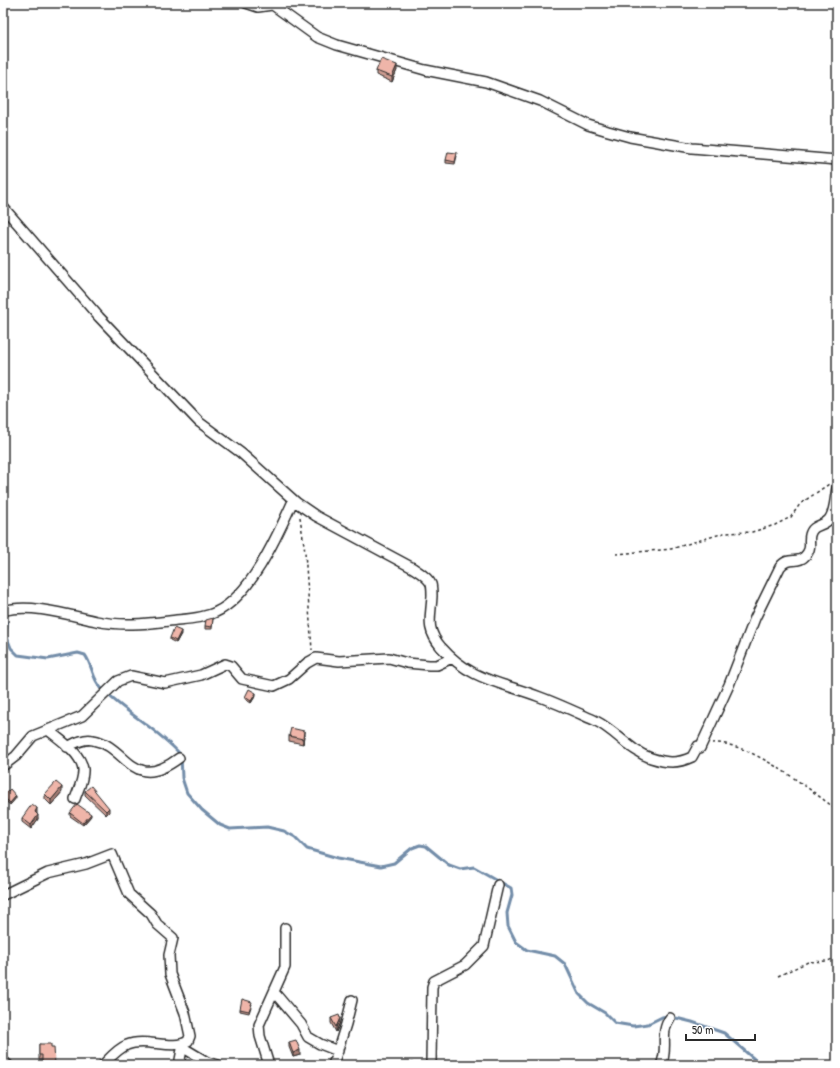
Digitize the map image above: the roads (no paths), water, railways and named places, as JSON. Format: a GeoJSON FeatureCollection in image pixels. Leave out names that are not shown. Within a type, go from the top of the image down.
{"type":"FeatureCollection","features":[{"type":"Feature","properties":{"kind":"street"},"geometry":{"type":"LineString","coordinates":[[246,3],[258,6],[271,4],[318,37],[337,45],[425,70],[486,82],[540,101],[588,125],[622,135],[692,148],[837,160]]}},
{"type":"Feature","properties":{"kind":"street"},"geometry":{"type":"LineString","coordinates":[[3,207],[70,286],[199,422],[241,453],[295,502],[316,516],[413,568],[425,576],[431,583],[432,588],[429,621],[430,629],[440,646],[452,658],[479,677],[541,697],[596,722],[611,730],[630,747],[649,757],[671,763],[677,762],[692,757],[698,746],[700,748],[729,685],[755,618],[780,566],[786,561],[800,560],[805,556],[811,545],[811,532],[816,526],[825,524],[831,518],[834,485]]}},
{"type":"Feature","properties":{"kind":"street"},"geometry":{"type":"LineString","coordinates":[[3,611],[42,610],[119,625],[164,622],[202,616],[216,612],[227,606],[244,587],[260,565],[295,502]]}},
{"type":"Feature","properties":{"kind":"street"},"geometry":{"type":"LineString","coordinates":[[3,766],[16,756],[33,736],[82,716],[118,681],[125,677],[131,676],[165,683],[201,675],[225,664],[231,666],[242,679],[274,686],[289,680],[312,660],[320,658],[339,661],[389,658],[407,663],[437,665],[452,658]]}},
{"type":"Feature","properties":{"kind":"street"},"geometry":{"type":"LineString","coordinates":[[48,730],[79,760],[83,770],[75,799]]}},
{"type":"Feature","properties":{"kind":"street"},"geometry":{"type":"LineString","coordinates":[[67,747],[83,740],[94,740],[114,750],[131,766],[148,770],[163,768],[179,758]]}},
{"type":"Feature","properties":{"kind":"street"},"geometry":{"type":"LineString","coordinates":[[3,895],[48,873],[86,864],[113,854],[120,876],[129,894],[151,914],[158,924],[172,938],[169,955],[170,974],[185,1013],[190,1036],[188,1041],[182,1045],[179,1065]]}},
{"type":"Feature","properties":{"kind":"street"},"geometry":{"type":"LineString","coordinates":[[431,1065],[432,988],[434,981],[464,965],[484,946],[498,885]]}},
{"type":"Feature","properties":{"kind":"street"},"geometry":{"type":"LineString","coordinates":[[269,1065],[260,1036],[259,1025],[286,962],[285,928]]}},
{"type":"Feature","properties":{"kind":"street"},"geometry":{"type":"LineString","coordinates":[[274,992],[302,1026],[308,1037],[320,1044],[338,1051]]}},
{"type":"Feature","properties":{"kind":"street"},"geometry":{"type":"LineString","coordinates":[[334,1065],[352,1000]]}},
{"type":"Feature","properties":{"kind":"street"},"geometry":{"type":"LineString","coordinates":[[661,1065],[666,1054],[665,1027],[670,1018]]}},
{"type":"Feature","properties":{"kind":"street"},"geometry":{"type":"LineString","coordinates":[[103,1065],[118,1050],[127,1045],[151,1042],[182,1045],[207,1062],[218,1065]]}},
{"type":"Feature","properties":{"kind":"street"},"geometry":{"type":"LineString","coordinates":[[3,1061],[8,1065]]}},
{"type":"Feature","properties":{"kind":"waterway"},"geometry":{"type":"LineString","coordinates":[[3,615],[7,624],[6,635],[11,648],[18,655],[48,659],[78,653],[85,655],[99,686],[122,707],[153,729],[181,755],[182,778],[187,793],[202,810],[220,825],[230,829],[267,827],[284,831],[295,837],[307,849],[338,858],[381,866],[394,863],[412,848],[420,845],[426,846],[449,865],[460,869],[474,867],[511,888],[512,895],[507,913],[508,926],[516,942],[527,950],[555,956],[565,964],[579,994],[588,1003],[605,1013],[615,1023],[633,1026],[648,1024],[662,1017],[668,1016],[692,1022],[724,1033],[761,1065]]}}]}
